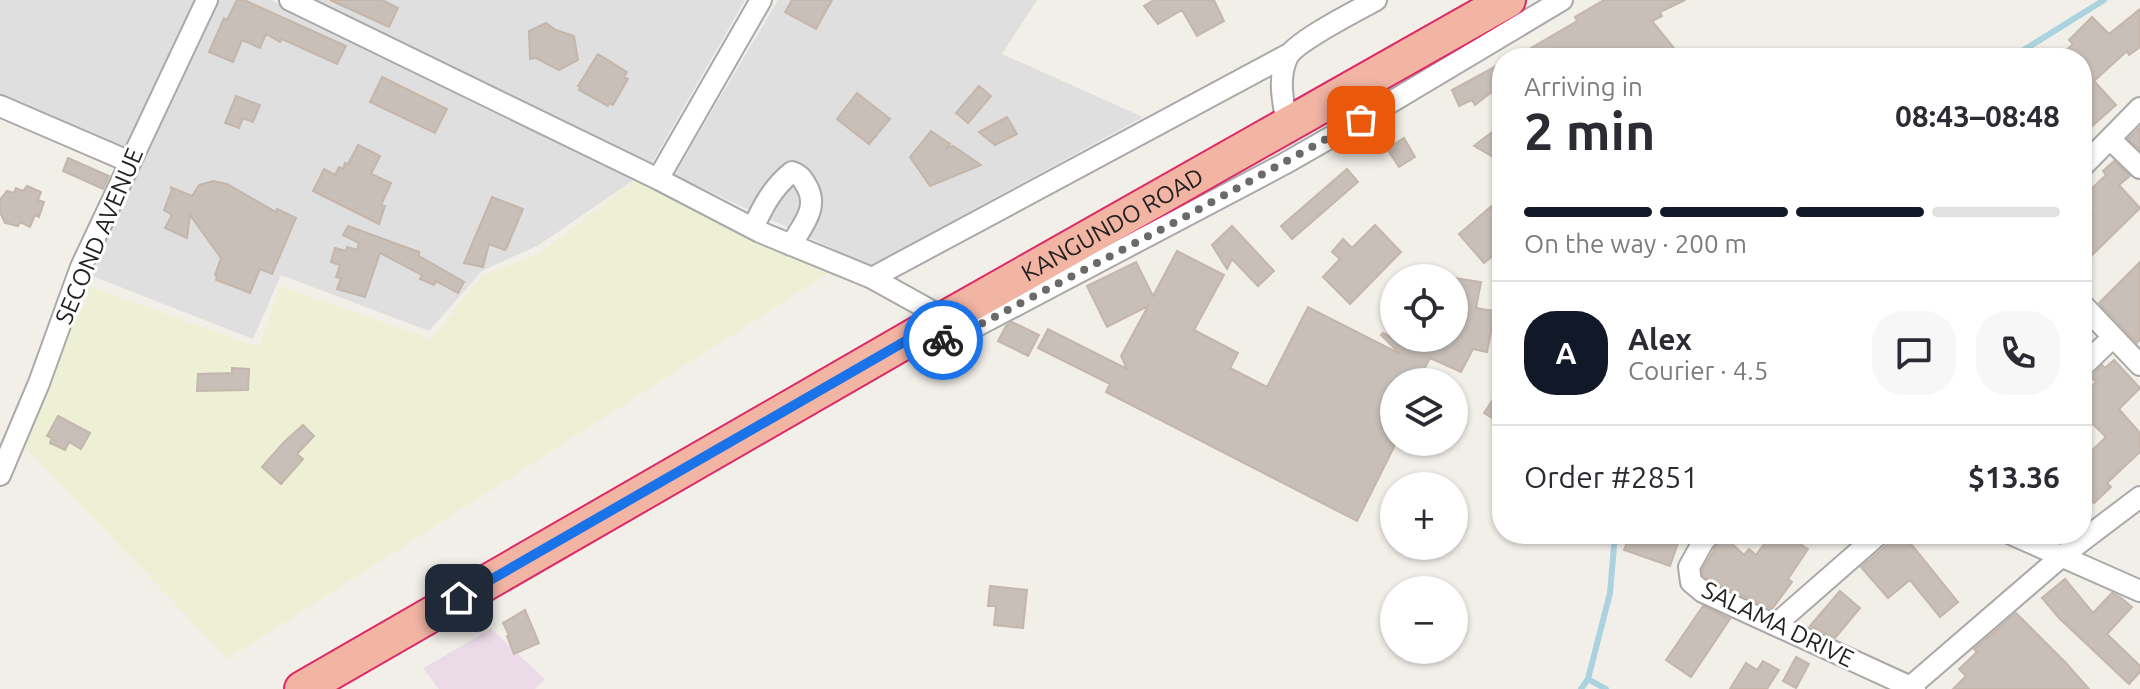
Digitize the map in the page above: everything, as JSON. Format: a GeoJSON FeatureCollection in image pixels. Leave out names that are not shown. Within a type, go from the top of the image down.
{"type":"FeatureCollection","features":[{"type":"Feature","properties":{"kind":"highway","name":"KANGUNDO ROAD"},"geometry":{"type":"LineString","coordinates":[[302,689],[1508,0]]}},
{"type":"Feature","properties":{"kind":"street","name":"SECOND AVENUE"},"geometry":{"type":"LineString","coordinates":[[0,475],[39,383],[81,267],[207,0]]}},
{"type":"Feature","properties":{"kind":"street"},"geometry":{"type":"LineString","coordinates":[[290,0],[753,228],[872,278],[935,325],[939,339],[948,340],[1284,164],[1562,0]]}},
{"type":"Feature","properties":{"kind":"street"},"geometry":{"type":"LineString","coordinates":[[658,179],[761,0]]}},
{"type":"Feature","properties":{"kind":"street"},"geometry":{"type":"LineString","coordinates":[[872,278],[1287,55],[1376,0]]}},
{"type":"Feature","properties":{"kind":"street"},"geometry":{"type":"LineString","coordinates":[[1287,55],[1281,85],[1287,126]]}},
{"type":"Feature","properties":{"kind":"street"},"geometry":{"type":"LineString","coordinates":[[0,106],[130,162]]}},
{"type":"Feature","properties":{"kind":"street"},"geometry":{"type":"LineString","coordinates":[[2092,157],[2140,108]]}},
{"type":"Feature","properties":{"kind":"street"},"geometry":{"type":"LineString","coordinates":[[2110,139],[2140,168]]}},
{"type":"Feature","properties":{"kind":"street"},"geometry":{"type":"LineString","coordinates":[[753,228],[767,199],[781,181],[792,172],[799,175],[812,195],[812,204],[791,245]]}},
{"type":"Feature","properties":{"kind":"street"},"geometry":{"type":"LineString","coordinates":[[2092,315],[2140,365]]}},
{"type":"Feature","properties":{"kind":"street"},"geometry":{"type":"LineString","coordinates":[[2092,357],[2113,337]]}},
{"type":"Feature","properties":{"kind":"street"},"geometry":{"type":"LineString","coordinates":[[2092,533],[2140,497]]}},
{"type":"Feature","properties":{"kind":"street","name":"SALAMA DRIVE"},"geometry":{"type":"LineString","coordinates":[[1702,544],[1689,567],[1691,582],[1703,592],[1913,688]]}},
{"type":"Feature","properties":{"kind":"street"},"geometry":{"type":"LineString","coordinates":[[1775,625],[1868,544]]}},
{"type":"Feature","properties":{"kind":"street"},"geometry":{"type":"LineString","coordinates":[[2034,544],[2140,591]]}},
{"type":"Feature","properties":{"kind":"street"},"geometry":{"type":"LineString","coordinates":[[1913,688],[2078,544]]}},
{"type":"Feature","properties":{"kind":"shaded area"},"geometry":{"type":"Polygon","coordinates":[[[0,0],[198,0],[126,150],[0,99],[0,0]]]}},
{"type":"Feature","properties":{"kind":"shaded area"},"geometry":{"type":"Polygon","coordinates":[[[214,0],[271,0],[638,177],[539,245],[482,271],[429,331],[281,275],[253,339],[87,274],[214,0]]]}},
{"type":"Feature","properties":{"kind":"shaded area"},"geometry":{"type":"Polygon","coordinates":[[[309,0],[745,0],[652,163],[309,0]]]}},
{"type":"Feature","properties":{"kind":"shaded area"},"geometry":{"type":"Polygon","coordinates":[[[778,0],[1037,0],[1002,54],[1143,117],[870,266],[674,175],[778,0]]]}},
{"type":"Feature","properties":{"kind":"shaded area"},"geometry":{"type":"Polygon","coordinates":[[[491,629],[545,679],[535,689],[439,689],[423,668],[491,629]]]}},
{"type":"Feature","properties":{"kind":"green space"},"geometry":{"type":"Polygon","coordinates":[[[638,177],[829,273],[228,659],[20,442],[91,287],[259,347],[280,286],[431,339],[482,275],[537,255],[638,177]]]}},
{"type":"Feature","properties":{"kind":"building"},"geometry":{"type":"Polygon","coordinates":[[[237,0],[244,0],[346,46],[337,64],[266,34],[260,48],[242,40],[233,62],[209,52],[224,18],[227,20],[237,0]]]}},
{"type":"Feature","properties":{"kind":"building"},"geometry":{"type":"Polygon","coordinates":[[[330,0],[382,0],[398,8],[389,27],[330,0]]]}},
{"type":"Feature","properties":{"kind":"building"},"geometry":{"type":"Polygon","coordinates":[[[792,0],[832,0],[816,29],[785,12],[792,0]]]}},
{"type":"Feature","properties":{"kind":"building"},"geometry":{"type":"Polygon","coordinates":[[[1154,0],[1214,0],[1224,21],[1197,36],[1182,10],[1158,24],[1144,6],[1154,0]]]}},
{"type":"Feature","properties":{"kind":"building"},"geometry":{"type":"Polygon","coordinates":[[[1604,0],[1685,0],[1660,12],[1662,16],[1652,21],[1674,48],[1531,48],[1577,21],[1575,17],[1604,0]]]}},
{"type":"Feature","properties":{"kind":"building"},"geometry":{"type":"Polygon","coordinates":[[[2140,9],[2140,47],[2129,55],[2127,51],[2094,81],[2116,105],[2092,126],[2092,48],[2068,48],[2073,44],[2069,40],[2092,17],[2109,34],[2140,9]]]}},
{"type":"Feature","properties":{"kind":"building"},"geometry":{"type":"Polygon","coordinates":[[[546,23],[574,36],[578,60],[559,70],[536,58],[530,59],[529,31],[546,23]]]}},
{"type":"Feature","properties":{"kind":"building"},"geometry":{"type":"Polygon","coordinates":[[[598,54],[627,72],[624,77],[628,79],[613,105],[609,103],[608,106],[579,90],[578,86],[598,54]]]}},
{"type":"Feature","properties":{"kind":"building"},"geometry":{"type":"Polygon","coordinates":[[[1492,68],[1492,92],[1475,105],[1472,100],[1459,106],[1452,90],[1492,68]]]}},
{"type":"Feature","properties":{"kind":"building"},"geometry":{"type":"Polygon","coordinates":[[[382,77],[447,109],[435,133],[370,102],[382,77]]]}},
{"type":"Feature","properties":{"kind":"building"},"geometry":{"type":"Polygon","coordinates":[[[979,86],[991,96],[968,123],[956,113],[979,86]]]}},
{"type":"Feature","properties":{"kind":"building"},"geometry":{"type":"Polygon","coordinates":[[[857,93],[890,119],[869,144],[837,119],[857,93]]]}},
{"type":"Feature","properties":{"kind":"building"},"geometry":{"type":"Polygon","coordinates":[[[236,96],[260,105],[253,122],[243,118],[239,128],[225,123],[236,96]]]}},
{"type":"Feature","properties":{"kind":"building"},"geometry":{"type":"Polygon","coordinates":[[[1007,117],[1017,134],[995,145],[979,132],[1007,117]]]}},
{"type":"Feature","properties":{"kind":"building"},"geometry":{"type":"Polygon","coordinates":[[[2140,127],[2140,150],[2128,139],[2140,127]]]}},
{"type":"Feature","properties":{"kind":"building"},"geometry":{"type":"Polygon","coordinates":[[[931,131],[950,144],[946,149],[953,146],[981,165],[930,186],[910,157],[931,131]]]}},
{"type":"Feature","properties":{"kind":"building"},"geometry":{"type":"Polygon","coordinates":[[[1492,132],[1492,156],[1474,146],[1492,132]]]}},
{"type":"Feature","properties":{"kind":"building"},"geometry":{"type":"Polygon","coordinates":[[[1404,138],[1415,157],[1399,167],[1387,149],[1404,138]]]}},
{"type":"Feature","properties":{"kind":"building"},"geometry":{"type":"Polygon","coordinates":[[[358,145],[380,156],[371,174],[391,183],[381,205],[385,206],[379,224],[313,191],[324,169],[335,175],[339,167],[343,169],[345,163],[348,164],[358,145]]]}},
{"type":"Feature","properties":{"kind":"building"},"geometry":{"type":"Polygon","coordinates":[[[68,158],[109,176],[103,189],[63,171],[68,158]]]}},
{"type":"Feature","properties":{"kind":"building"},"geometry":{"type":"Polygon","coordinates":[[[2114,161],[2130,176],[2119,185],[2140,208],[2092,255],[2092,188],[2106,175],[2103,171],[2114,161]]]}},
{"type":"Feature","properties":{"kind":"building"},"geometry":{"type":"Polygon","coordinates":[[[1347,169],[1358,182],[1292,239],[1281,226],[1347,169]]]}},
{"type":"Feature","properties":{"kind":"building"},"geometry":{"type":"Polygon","coordinates":[[[213,181],[227,184],[276,212],[277,209],[296,218],[272,274],[260,269],[250,293],[216,280],[221,258],[190,215],[187,238],[165,228],[172,215],[164,210],[172,189],[170,187],[192,196],[199,185],[213,181]]]}},
{"type":"Feature","properties":{"kind":"building"},"geometry":{"type":"Polygon","coordinates":[[[27,186],[41,192],[38,200],[44,202],[39,217],[35,215],[30,227],[20,222],[18,226],[5,223],[0,212],[0,200],[7,191],[14,193],[16,188],[23,191],[27,186]]]}},
{"type":"Feature","properties":{"kind":"building"},"geometry":{"type":"Polygon","coordinates":[[[492,197],[523,209],[507,247],[505,250],[489,244],[483,267],[464,263],[492,197]]]}},
{"type":"Feature","properties":{"kind":"building"},"geometry":{"type":"Polygon","coordinates":[[[1492,206],[1492,256],[1484,263],[1459,234],[1492,206]]]}},
{"type":"Feature","properties":{"kind":"building"},"geometry":{"type":"Polygon","coordinates":[[[1375,225],[1401,252],[1389,264],[1380,264],[1380,273],[1350,304],[1323,277],[1340,259],[1332,252],[1343,239],[1352,248],[1375,225]]]}},
{"type":"Feature","properties":{"kind":"building"},"geometry":{"type":"Polygon","coordinates":[[[348,226],[419,252],[419,256],[464,282],[458,293],[436,281],[434,285],[420,279],[422,275],[380,253],[365,297],[337,289],[341,278],[336,277],[340,265],[331,262],[335,248],[357,250],[359,243],[343,235],[348,226]]]}},
{"type":"Feature","properties":{"kind":"building"},"geometry":{"type":"Polygon","coordinates":[[[1232,226],[1274,271],[1258,286],[1232,259],[1227,269],[1212,245],[1232,226]]]}},
{"type":"Feature","properties":{"kind":"building"},"geometry":{"type":"Polygon","coordinates":[[[1177,251],[1224,275],[1194,330],[1238,353],[1230,368],[1267,387],[1308,307],[1380,344],[1380,352],[1468,352],[1468,280],[1481,282],[1476,308],[1492,311],[1487,352],[1473,349],[1463,368],[1452,368],[1430,358],[1425,368],[1380,368],[1380,456],[1390,456],[1357,521],[1106,392],[1110,384],[1038,348],[1048,329],[1127,369],[1121,356],[1148,306],[1107,327],[1087,286],[1136,262],[1153,296],[1177,251]]]}},
{"type":"Feature","properties":{"kind":"building"},"geometry":{"type":"Polygon","coordinates":[[[2140,262],[2140,339],[2137,343],[2099,303],[2140,262]]]}},
{"type":"Feature","properties":{"kind":"building"},"geometry":{"type":"Polygon","coordinates":[[[1012,322],[1039,335],[1028,356],[998,341],[1006,326],[1012,322]]]}},
{"type":"Feature","properties":{"kind":"building"},"geometry":{"type":"Polygon","coordinates":[[[2114,360],[2140,388],[2119,409],[2140,433],[2140,452],[2107,483],[2111,487],[2094,503],[2092,450],[2106,437],[2092,423],[2092,386],[2096,382],[2092,376],[2102,365],[2105,368],[2114,360]]]}},
{"type":"Feature","properties":{"kind":"building"},"geometry":{"type":"Polygon","coordinates":[[[232,368],[249,369],[248,390],[197,391],[198,374],[232,373],[232,368]]]}},
{"type":"Feature","properties":{"kind":"building"},"geometry":{"type":"Polygon","coordinates":[[[1492,401],[1492,418],[1484,413],[1492,401]]]}},
{"type":"Feature","properties":{"kind":"building"},"geometry":{"type":"Polygon","coordinates":[[[58,416],[90,433],[81,449],[69,442],[65,450],[50,443],[52,438],[47,436],[58,416]]]}},
{"type":"Feature","properties":{"kind":"building"},"geometry":{"type":"Polygon","coordinates":[[[303,425],[314,436],[297,454],[303,459],[281,484],[262,467],[303,425]]]}},
{"type":"Feature","properties":{"kind":"building"},"geometry":{"type":"Polygon","coordinates":[[[1626,544],[1678,544],[1670,566],[1624,550],[1626,544]]]}},
{"type":"Feature","properties":{"kind":"building"},"geometry":{"type":"Polygon","coordinates":[[[1718,544],[1732,544],[1744,555],[1749,549],[1756,555],[1764,544],[1800,544],[1808,549],[1788,579],[1792,582],[1772,609],[1703,575],[1702,570],[1718,544]]]}},
{"type":"Feature","properties":{"kind":"building"},"geometry":{"type":"Polygon","coordinates":[[[1888,544],[1911,544],[1958,602],[1940,617],[1910,580],[1888,598],[1861,567],[1888,544]]]}},
{"type":"Feature","properties":{"kind":"building"},"geometry":{"type":"Polygon","coordinates":[[[2065,579],[2093,613],[2112,593],[2132,607],[2107,634],[2140,666],[2140,672],[2129,684],[2042,598],[2065,579]]]}},
{"type":"Feature","properties":{"kind":"building"},"geometry":{"type":"Polygon","coordinates":[[[990,586],[1027,590],[1023,628],[994,625],[996,606],[988,606],[990,586]]]}},
{"type":"Feature","properties":{"kind":"building"},"geometry":{"type":"Polygon","coordinates":[[[1840,591],[1860,608],[1835,638],[1810,626],[1840,591]]]}},
{"type":"Feature","properties":{"kind":"building"},"geometry":{"type":"Polygon","coordinates":[[[1703,606],[1730,619],[1691,677],[1666,660],[1703,606]]]}},
{"type":"Feature","properties":{"kind":"building"},"geometry":{"type":"Polygon","coordinates":[[[525,610],[539,643],[514,654],[503,623],[525,610]]]}},
{"type":"Feature","properties":{"kind":"building"},"geometry":{"type":"Polygon","coordinates":[[[2016,613],[2089,689],[1953,689],[1966,676],[1959,669],[1977,652],[1974,649],[2016,613]]]}},
{"type":"Feature","properties":{"kind":"building"},"geometry":{"type":"Polygon","coordinates":[[[1796,657],[1809,664],[1796,688],[1783,681],[1796,657]]]}},
{"type":"Feature","properties":{"kind":"building"},"geometry":{"type":"Polygon","coordinates":[[[1763,661],[1779,670],[1767,689],[1730,689],[1746,663],[1757,670],[1763,661]]]}},
{"type":"Feature","properties":{"kind":"waterway"},"geometry":{"type":"LineString","coordinates":[[2027,48],[2104,0]]}},
{"type":"Feature","properties":{"kind":"waterway"},"geometry":{"type":"LineString","coordinates":[[1581,689],[1588,679],[1610,593],[1614,544]]}},
{"type":"Feature","properties":{"kind":"waterway"},"geometry":{"type":"LineString","coordinates":[[1588,679],[1606,689]]}},
{"type":"Feature","properties":{"kind":"way so far"},"geometry":{"type":"LineString","coordinates":[[943,340],[956,337],[1181,219],[1361,120]]}},
{"type":"Feature","properties":{"kind":"route"},"geometry":{"type":"LineString","coordinates":[[459,598],[923,331],[943,340]]}}]}
